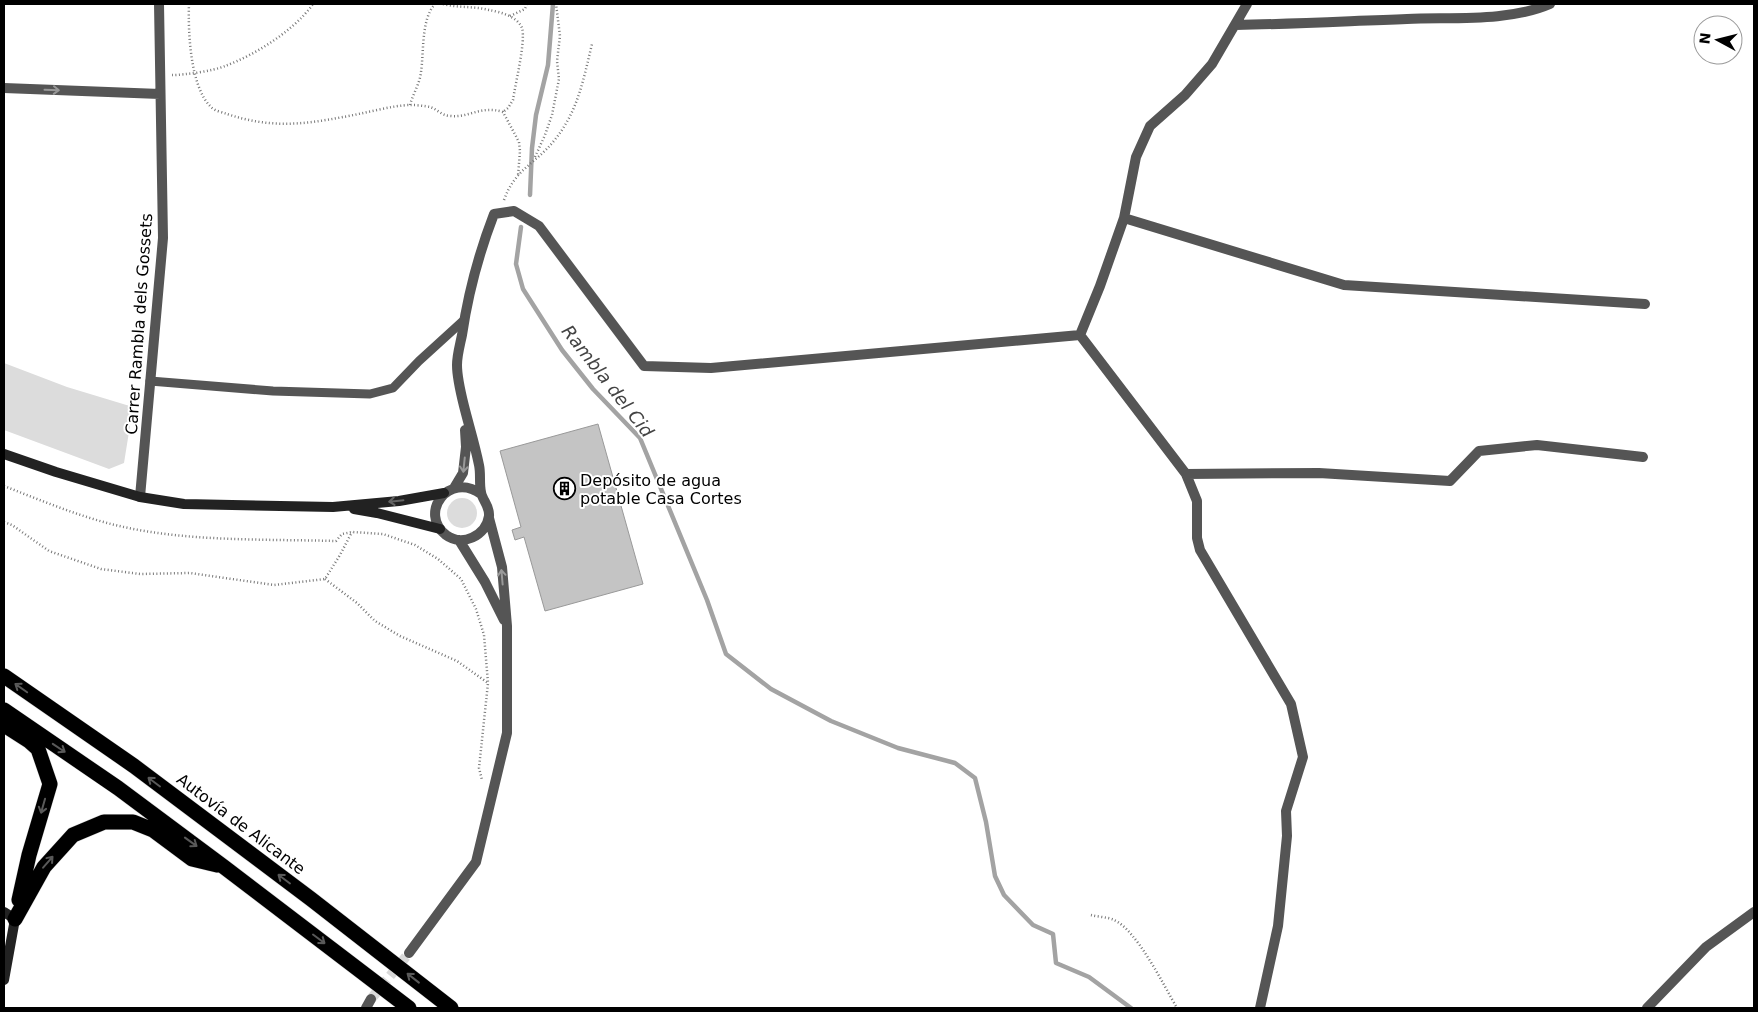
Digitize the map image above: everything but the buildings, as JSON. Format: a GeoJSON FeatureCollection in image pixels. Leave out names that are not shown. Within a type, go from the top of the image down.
{"type":"FeatureCollection","features":[{"type":"Feature","properties":{"kind":"highway","name":"Autovía de Alicante"},"geometry":{"type":"LineString","coordinates":[[4,676],[149,778],[311,898],[451,1008]]}},
{"type":"Feature","properties":{"kind":"highway"},"geometry":{"type":"LineString","coordinates":[[4,710],[118,788],[409,1008]]}},
{"type":"Feature","properties":{"kind":"highway"},"geometry":{"type":"LineString","coordinates":[[4,725],[29,741],[38,750],[50,784],[9,915]]}},
{"type":"Feature","properties":{"kind":"highway"},"geometry":{"type":"LineString","coordinates":[[9,915],[44,866],[73,835],[104,822],[133,822],[153,830],[192,859],[224,867]]}},
{"type":"Feature","properties":{"kind":"street","name":"Carrer Rambla dels Gossets"},"geometry":{"type":"LineString","coordinates":[[140,497],[163,238],[159,4]]}},
{"type":"Feature","properties":{"kind":"street"},"geometry":{"type":"LineString","coordinates":[[1080,335],[1124,218],[1136,157],[1150,126],[1184,95],[1212,64],[1247,4]]}},
{"type":"Feature","properties":{"kind":"street"},"geometry":{"type":"LineString","coordinates":[[1236,25],[1499,16],[1537,10],[1550,4]]}},
{"type":"Feature","properties":{"kind":"street"},"geometry":{"type":"LineString","coordinates":[[4,88],[160,94]]}},
{"type":"Feature","properties":{"kind":"street"},"geometry":{"type":"LineString","coordinates":[[409,953],[476,862],[507,733],[507,626],[502,566],[487,504],[481,494],[479,467],[457,365],[464,320],[483,242],[494,214],[514,211],[539,226],[644,366],[711,368],[1080,335]]}},
{"type":"Feature","properties":{"kind":"street"},"geometry":{"type":"LineString","coordinates":[[1124,218],[1344,285],[1645,304]]}},
{"type":"Feature","properties":{"kind":"street"},"geometry":{"type":"LineString","coordinates":[[1080,335],[1186,474],[1197,501],[1197,538],[1200,550],[1291,704],[1303,757],[1286,811],[1287,836],[1278,926],[1260,1008]]}},
{"type":"Feature","properties":{"kind":"street"},"geometry":{"type":"LineString","coordinates":[[454,488],[464,473],[466,447],[464,404]]}},
{"type":"Feature","properties":{"kind":"street"},"geometry":{"type":"LineString","coordinates":[[1186,474],[1319,473],[1450,481],[1478,451],[1537,445],[1643,457]]}},
{"type":"Feature","properties":{"kind":"street"},"geometry":{"type":"LineString","coordinates":[[4,454],[140,497],[184,504],[333,506],[400,501],[444,493],[454,488],[468,487],[481,494]]}},
{"type":"Feature","properties":{"kind":"street"},"geometry":{"type":"LineString","coordinates":[[440,529],[435,511],[444,493]]}},
{"type":"Feature","properties":{"kind":"street"},"geometry":{"type":"LineString","coordinates":[[333,506],[377,513],[440,529],[452,538],[459,540],[466,540],[484,530],[489,517]]}},
{"type":"Feature","properties":{"kind":"street"},"geometry":{"type":"LineString","coordinates":[[459,540],[485,582],[507,626]]}},
{"type":"Feature","properties":{"kind":"street"},"geometry":{"type":"LineString","coordinates":[[1647,1008],[1706,947],[1754,912]]}},
{"type":"Feature","properties":{"kind":"street"},"geometry":{"type":"LineString","coordinates":[[4,980],[9,915]]}},
{"type":"Feature","properties":{"kind":"lane"},"geometry":{"type":"LineString","coordinates":[[150,381],[273,391],[370,394],[393,388],[418,361],[464,320]]}},
{"type":"Feature","properties":{"kind":"path"},"geometry":{"type":"LineString","coordinates":[[189,4],[190,52],[205,100],[212,108],[245,120],[289,125],[324,121],[410,105],[431,107],[440,113],[450,116],[461,116],[488,110],[503,112],[513,100],[523,42],[522,28],[516,20],[509,16],[487,9],[443,4]]}},
{"type":"Feature","properties":{"kind":"path"},"geometry":{"type":"LineString","coordinates":[[160,75],[177,75],[225,67],[257,50],[294,25],[313,4]]}},
{"type":"Feature","properties":{"kind":"path"},"geometry":{"type":"LineString","coordinates":[[410,105],[421,73],[422,53],[429,12],[435,4]]}},
{"type":"Feature","properties":{"kind":"path"},"geometry":{"type":"LineString","coordinates":[[509,16],[525,9],[527,4]]}},
{"type":"Feature","properties":{"kind":"path"},"geometry":{"type":"LineString","coordinates":[[534,159],[552,114],[559,79],[557,61],[560,36],[556,4]]}},
{"type":"Feature","properties":{"kind":"path"},"geometry":{"type":"LineString","coordinates":[[500,213],[509,186],[552,143],[572,115],[582,87],[592,44]]}},
{"type":"Feature","properties":{"kind":"path"},"geometry":{"type":"LineString","coordinates":[[503,112],[519,142],[518,176]]}},
{"type":"Feature","properties":{"kind":"path"},"geometry":{"type":"LineString","coordinates":[[4,486],[115,525],[160,533],[216,538],[336,541],[342,534],[352,532],[383,534],[415,545],[438,559],[461,579],[476,609],[484,634],[488,683],[479,768],[481,778],[486,786]]}},
{"type":"Feature","properties":{"kind":"path"},"geometry":{"type":"LineString","coordinates":[[4,522],[12,525],[49,551],[101,569],[140,574],[190,573],[274,585],[325,578],[358,603],[375,621],[400,636],[457,661],[488,683]]}},
{"type":"Feature","properties":{"kind":"path"},"geometry":{"type":"LineString","coordinates":[[325,578],[352,532]]}},
{"type":"Feature","properties":{"kind":"path"},"geometry":{"type":"LineString","coordinates":[[1091,915],[1114,920],[1131,934],[1151,962],[1177,1008]]}},
{"type":"Feature","properties":{"kind":"shaded area"},"geometry":{"type":"Polygon","coordinates":[[[4,363],[67,387],[133,407],[124,463],[109,469],[4,430],[4,363]]]}},
{"type":"Feature","properties":{"kind":"shaded area"},"geometry":{"type":"Polygon","coordinates":[[[462,498],[473,502],[477,513],[473,524],[462,528],[451,524],[447,513],[451,502],[462,498]]]}},
{"type":"Feature","properties":{"kind":"waterway","name":"Rambla del Cid"},"geometry":{"type":"LineString","coordinates":[[530,195],[532,148],[536,115],[548,65],[553,4]]}},
{"type":"Feature","properties":{"kind":"waterway","name":"Rambla del Cid"},"geometry":{"type":"LineString","coordinates":[[521,227],[516,264],[523,289],[562,350],[593,389],[640,438],[707,600],[726,654],[771,689],[831,721],[898,748],[955,763],[975,778],[986,822],[995,876],[1004,895],[1033,925],[1053,934],[1056,963],[1089,977],[1131,1008]]}},
{"type":"Feature","properties":{"kind":"tunnel"},"geometry":{"type":"LineString","coordinates":[[371,999],[409,953]]}},
{"type":"Feature","properties":{"kind":"place","name":"Depósito de agua potable Casa Cortes"},"geometry":{"type":"Point","coordinates":[564,489]}}]}
